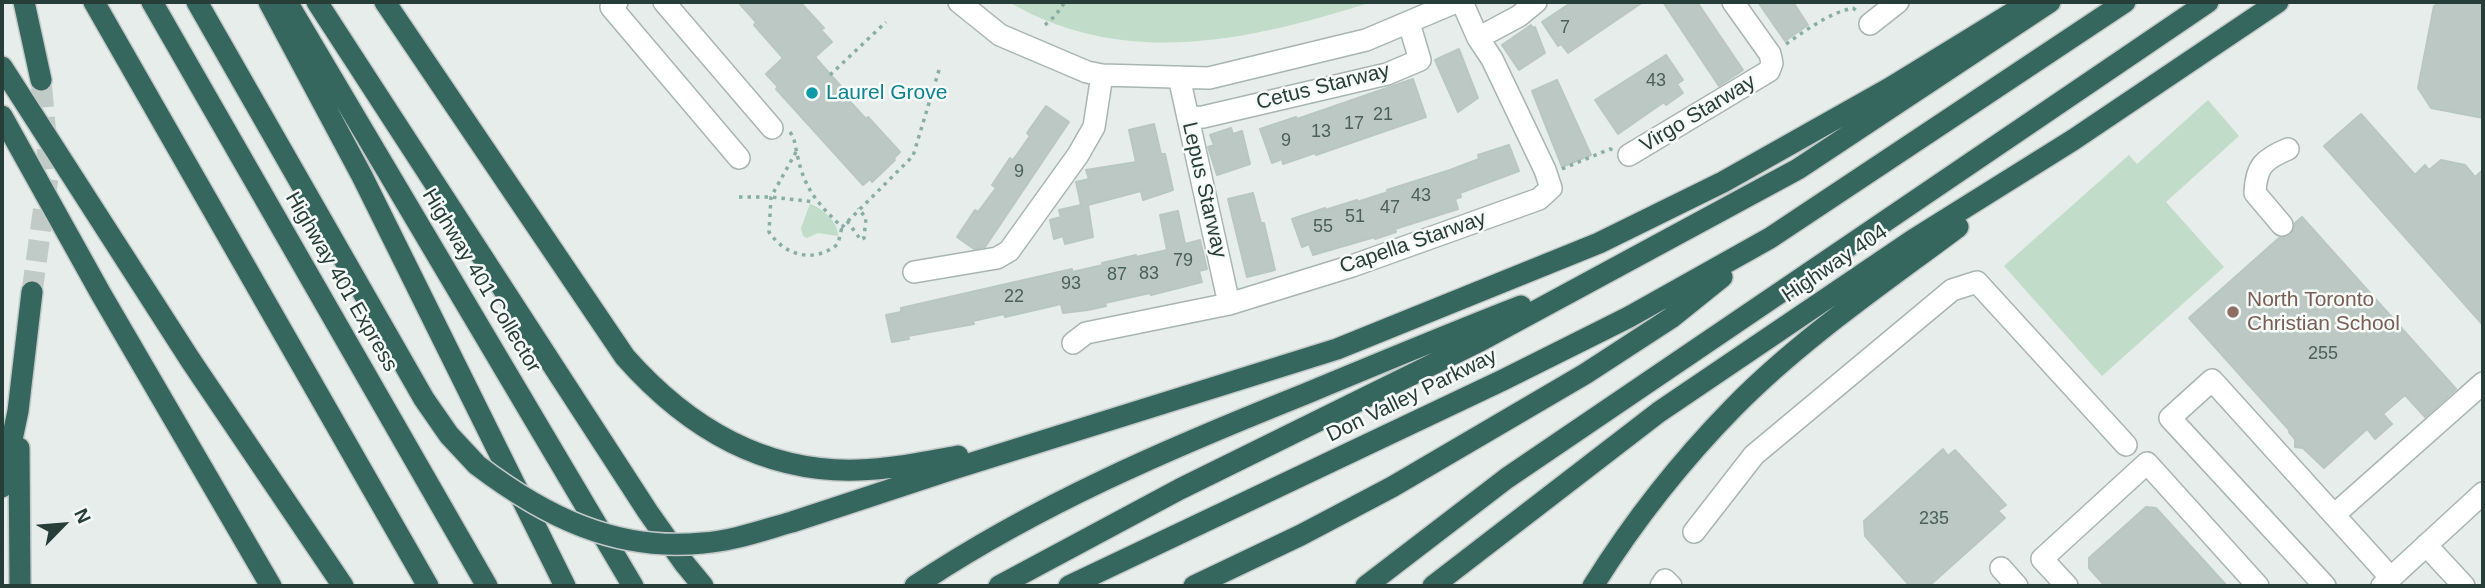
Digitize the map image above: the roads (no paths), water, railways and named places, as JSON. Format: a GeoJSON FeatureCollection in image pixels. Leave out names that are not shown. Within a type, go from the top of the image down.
{"type":"FeatureCollection","features":[{"type":"Feature","properties":{"kind":"highway"},"geometry":{"type":"LineString","coordinates":[[24,2],[41,80]]}},
{"type":"Feature","properties":{"kind":"highway"},"geometry":{"type":"LineString","coordinates":[[94,2],[428,586]]}},
{"type":"Feature","properties":{"kind":"highway","name":"Highway 401 Express"},"geometry":{"type":"LineString","coordinates":[[152,2],[487,586]]}},
{"type":"Feature","properties":{"kind":"highway"},"geometry":{"type":"LineString","coordinates":[[197,2],[424,398],[449,435],[477,465],[511,492],[554,516],[585,529],[618,538],[655,543],[704,544],[792,522],[1336,349],[1599,243],[1723,182],[1889,88],[2030,2]]}},
{"type":"Feature","properties":{"kind":"highway"},"geometry":{"type":"LineString","coordinates":[[269,2],[362,176],[565,586]]}},
{"type":"Feature","properties":{"kind":"highway","name":"Highway 401 Collector"},"geometry":{"type":"LineString","coordinates":[[287,2],[633,586]]}},
{"type":"Feature","properties":{"kind":"highway"},"geometry":{"type":"LineString","coordinates":[[317,2],[648,512],[704,586]]}},
{"type":"Feature","properties":{"kind":"highway"},"geometry":{"type":"LineString","coordinates":[[385,2],[625,357],[661,394],[709,431],[769,458],[797,465],[856,470],[929,461],[1067,433]]}},
{"type":"Feature","properties":{"kind":"highway"},"geometry":{"type":"LineString","coordinates":[[999,586],[1180,489],[1480,341],[1798,169],[2050,2]]}},
{"type":"Feature","properties":{"kind":"highway"},"geometry":{"type":"LineString","coordinates":[[1195,586],[1301,536],[1392,487],[1585,374],[1671,318],[1770,239],[2125,2]]}},
{"type":"Feature","properties":{"kind":"highway","name":"Highway 404"},"geometry":{"type":"LineString","coordinates":[[1366,586],[1507,478],[2208,2]]}},
{"type":"Feature","properties":{"kind":"highway","name":"Highway 404"},"geometry":{"type":"LineString","coordinates":[[1433,586],[1659,412],[1913,240],[2073,140],[2278,2]]}},
{"type":"Feature","properties":{"kind":"highway"},"geometry":{"type":"LineString","coordinates":[[2,67],[191,361],[343,586]]}},
{"type":"Feature","properties":{"kind":"highway"},"geometry":{"type":"LineString","coordinates":[[2,117],[101,294],[271,586]]}},
{"type":"Feature","properties":{"kind":"highway"},"geometry":{"type":"LineString","coordinates":[[1593,586],[1619,544],[1677,471],[1735,406],[1807,342],[2073,140]]}},
{"type":"Feature","properties":{"kind":"highway","name":"Don Valley Parkway"},"geometry":{"type":"LineString","coordinates":[[1069,586],[1503,380],[1629,317],[1770,239]]}},
{"type":"Feature","properties":{"kind":"highway"},"geometry":{"type":"LineString","coordinates":[[915,586],[949,563],[1041,512],[1131,467],[1215,429],[1618,267]]}},
{"type":"Feature","properties":{"kind":"highway"},"geometry":{"type":"LineString","coordinates":[[2,487],[18,411],[32,292]]}},
{"type":"Feature","properties":{"kind":"highway"},"geometry":{"type":"LineString","coordinates":[[18,411],[20,586]]}},
{"type":"Feature","properties":{"kind":"street"},"geometry":{"type":"LineString","coordinates":[[617,2],[611,7],[739,158]]}},
{"type":"Feature","properties":{"kind":"street"},"geometry":{"type":"LineString","coordinates":[[664,2],[772,128]]}},
{"type":"Feature","properties":{"kind":"street"},"geometry":{"type":"LineString","coordinates":[[959,2],[1000,35],[1087,72],[1102,75],[1209,78],[1366,40],[1456,2]]}},
{"type":"Feature","properties":{"kind":"street","name":"Capella Starway"},"geometry":{"type":"LineString","coordinates":[[1073,343],[1086,333],[1229,304],[1352,266],[1539,199],[1551,187],[1545,170],[1493,60],[1478,38],[1462,2]]}},
{"type":"Feature","properties":{"kind":"street"},"geometry":{"type":"LineString","coordinates":[[1478,38],[1518,16],[1536,2]]}},
{"type":"Feature","properties":{"kind":"street","name":"Virgo Starway"},"geometry":{"type":"LineString","coordinates":[[1629,155],[1769,71],[1772,63],[1770,54],[1733,2]]}},
{"type":"Feature","properties":{"kind":"street"},"geometry":{"type":"LineString","coordinates":[[1870,24],[1898,2]]}},
{"type":"Feature","properties":{"kind":"street","name":"Cetus Starway"},"geometry":{"type":"LineString","coordinates":[[1188,118],[1203,117],[1387,74],[1420,60],[1409,23]]}},
{"type":"Feature","properties":{"kind":"street"},"geometry":{"type":"LineString","coordinates":[[914,272],[997,258],[1009,251],[1078,155],[1094,127],[1102,75]]}},
{"type":"Feature","properties":{"kind":"street","name":"Lepus Starway"},"geometry":{"type":"LineString","coordinates":[[1179,77],[1229,304]]}},
{"type":"Feature","properties":{"kind":"street"},"geometry":{"type":"LineString","coordinates":[[2282,225],[2255,193],[2256,175],[2270,156],[2288,149]]}},
{"type":"Feature","properties":{"kind":"street"},"geometry":{"type":"LineString","coordinates":[[1694,532],[1754,456],[1952,290],[1976,282],[2126,445]]}},
{"type":"Feature","properties":{"kind":"street"},"geometry":{"type":"LineString","coordinates":[[2325,586],[2170,418],[2212,380],[2334,515],[2386,582],[2483,493]]}},
{"type":"Feature","properties":{"kind":"street"},"geometry":{"type":"LineString","coordinates":[[2334,515],[2483,383]]}},
{"type":"Feature","properties":{"kind":"street"},"geometry":{"type":"LineString","coordinates":[[2067,586],[2042,559],[2147,463],[2258,586]]}},
{"type":"Feature","properties":{"kind":"street"},"geometry":{"type":"LineString","coordinates":[[2426,545],[2464,586]]}},
{"type":"Feature","properties":{"kind":"street"},"geometry":{"type":"LineString","coordinates":[[2001,568],[2017,586]]}},
{"type":"Feature","properties":{"kind":"street"},"geometry":{"type":"LineString","coordinates":[[1661,586],[1665,580],[1671,586]]}},
{"type":"Feature","properties":{"kind":"tunnel"},"geometry":{"type":"LineString","coordinates":[[32,292],[49,170],[41,80]]}},
{"type":"Feature","properties":{"kind":"place","name":"Laurel Grove"},"geometry":{"type":"Point","coordinates":[812,93]}},
{"type":"Feature","properties":{"kind":"place","name":"North Toronto Christian School"},"geometry":{"type":"Point","coordinates":[2233,312]}}]}
